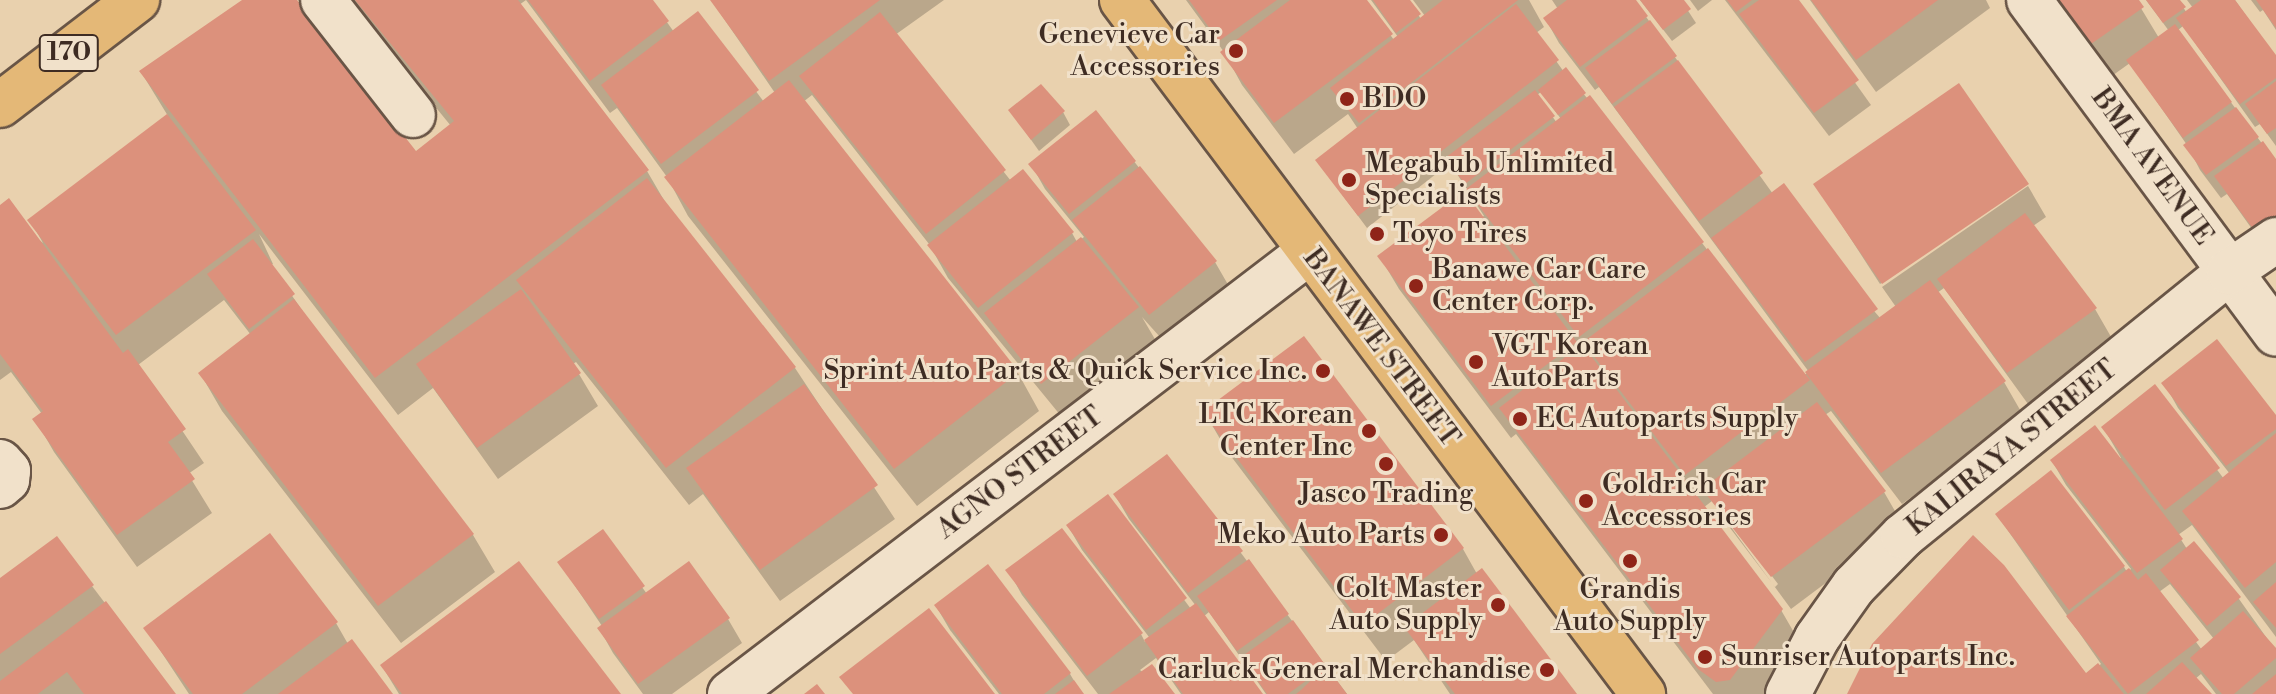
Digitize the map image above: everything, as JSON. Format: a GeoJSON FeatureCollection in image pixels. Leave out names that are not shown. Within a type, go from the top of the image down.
{"type":"FeatureCollection","features":[{"type":"Feature","properties":{"kind":"main road","name":"170"},"geometry":{"type":"LineString","coordinates":[[0,105],[137,0]]}},
{"type":"Feature","properties":{"kind":"main road","name":"BANAWE STREET"},"geometry":{"type":"LineString","coordinates":[[1122,0],[1643,694]]}},
{"type":"Feature","properties":{"kind":"street"},"geometry":{"type":"LineString","coordinates":[[323,0],[413,115]]}},
{"type":"Feature","properties":{"kind":"street","name":"BMA AVENUE"},"geometry":{"type":"LineString","coordinates":[[2029,0],[2276,334]]}},
{"type":"Feature","properties":{"kind":"street","name":"KALIRAYA STREET"},"geometry":{"type":"LineString","coordinates":[[1788,694],[1817,638],[1854,586],[1903,536],[2229,272],[2276,240]]}},
{"type":"Feature","properties":{"kind":"street","name":"AGNO STREET"},"geometry":{"type":"LineString","coordinates":[[730,694],[1309,252]]}},
{"type":"Feature","properties":{"kind":"street"},"geometry":{"type":"LineString","coordinates":[[0,462],[8,471],[7,480],[0,486]]}},
{"type":"Feature","properties":{"kind":"building"},"geometry":{"type":"Polygon","coordinates":[[[242,0],[297,0],[416,151],[454,121],[355,0],[518,0],[649,170],[375,378],[139,71],[242,0]]]}},
{"type":"Feature","properties":{"kind":"building"},"geometry":{"type":"Polygon","coordinates":[[[528,0],[653,0],[669,21],[590,81],[528,0]]]}},
{"type":"Feature","properties":{"kind":"building"},"geometry":{"type":"Polygon","coordinates":[[[710,0],[880,0],[769,81],[710,0]]]}},
{"type":"Feature","properties":{"kind":"building"},"geometry":{"type":"Polygon","coordinates":[[[1189,0],[1277,0],[1219,41],[1189,0]]]}},
{"type":"Feature","properties":{"kind":"building"},"geometry":{"type":"Polygon","coordinates":[[[1290,0],[1367,0],[1393,34],[1274,123],[1220,52],[1290,0]]]}},
{"type":"Feature","properties":{"kind":"building"},"geometry":{"type":"Polygon","coordinates":[[[1373,0],[1410,0],[1421,14],[1396,33],[1373,0]]]}},
{"type":"Feature","properties":{"kind":"building"},"geometry":{"type":"Polygon","coordinates":[[[1443,0],[1518,0],[1359,123],[1330,88],[1443,0]]]}},
{"type":"Feature","properties":{"kind":"building"},"geometry":{"type":"Polygon","coordinates":[[[1567,0],[1636,0],[1648,16],[1580,67],[1543,18],[1567,0]]]}},
{"type":"Feature","properties":{"kind":"building"},"geometry":{"type":"Polygon","coordinates":[[[1640,0],[1684,0],[1691,9],[1663,30],[1640,0]]]}},
{"type":"Feature","properties":{"kind":"building"},"geometry":{"type":"Polygon","coordinates":[[[1727,0],[1752,0],[1736,12],[1727,0]]]}},
{"type":"Feature","properties":{"kind":"building"},"geometry":{"type":"Polygon","coordinates":[[[1759,0],[1799,0],[1859,80],[1814,113],[1739,14],[1759,0]]]}},
{"type":"Feature","properties":{"kind":"building"},"geometry":{"type":"Polygon","coordinates":[[[1811,0],[1938,0],[1856,60],[1811,0]]]}},
{"type":"Feature","properties":{"kind":"building"},"geometry":{"type":"Polygon","coordinates":[[[2045,0],[2139,0],[2144,7],[2081,51],[2045,0]]]}},
{"type":"Feature","properties":{"kind":"building"},"geometry":{"type":"Polygon","coordinates":[[[2146,0],[2180,0],[2186,7],[2163,23],[2146,0]]]}},
{"type":"Feature","properties":{"kind":"building"},"geometry":{"type":"Polygon","coordinates":[[[2201,0],[2235,0],[2276,55],[2276,78],[2240,104],[2176,18],[2201,0]]]}},
{"type":"Feature","properties":{"kind":"building"},"geometry":{"type":"Polygon","coordinates":[[[2256,0],[2276,0],[2276,28],[2256,0]]]}},
{"type":"Feature","properties":{"kind":"building"},"geometry":{"type":"Polygon","coordinates":[[[1516,4],[1559,60],[1358,216],[1315,160],[1516,4]]]}},
{"type":"Feature","properties":{"kind":"building"},"geometry":{"type":"Polygon","coordinates":[[[698,11],[759,90],[661,164],[601,85],[698,11]]]}},
{"type":"Feature","properties":{"kind":"building"},"geometry":{"type":"Polygon","coordinates":[[[880,12],[1006,170],[926,234],[799,76],[880,12]]]}},
{"type":"Feature","properties":{"kind":"building"},"geometry":{"type":"Polygon","coordinates":[[[1650,20],[1677,56],[1612,104],[1585,68],[1650,20]]]}},
{"type":"Feature","properties":{"kind":"building"},"geometry":{"type":"Polygon","coordinates":[[[2175,24],[2232,102],[2183,138],[2126,60],[2175,24]]]}},
{"type":"Feature","properties":{"kind":"building"},"geometry":{"type":"Polygon","coordinates":[[[1678,60],[1763,173],[1699,221],[1614,107],[1678,60]]]}},
{"type":"Feature","properties":{"kind":"building"},"geometry":{"type":"Polygon","coordinates":[[[1566,67],[1586,93],[1558,115],[1538,90],[1566,67]]]}},
{"type":"Feature","properties":{"kind":"building"},"geometry":{"type":"Polygon","coordinates":[[[789,80],[1019,372],[894,469],[664,177],[789,80]]]}},
{"type":"Feature","properties":{"kind":"building"},"geometry":{"type":"Polygon","coordinates":[[[2276,81],[2276,128],[2267,134],[2245,104],[2276,81]]]}},
{"type":"Feature","properties":{"kind":"building"},"geometry":{"type":"Polygon","coordinates":[[[1959,83],[2029,184],[1882,284],[1813,184],[1959,83]]]}},
{"type":"Feature","properties":{"kind":"building"},"geometry":{"type":"Polygon","coordinates":[[[1041,84],[1065,111],[1031,140],[1008,110],[1041,84]]]}},
{"type":"Feature","properties":{"kind":"building"},"geometry":{"type":"Polygon","coordinates":[[[1535,90],[1555,116],[1465,184],[1445,158],[1535,90]]]}},
{"type":"Feature","properties":{"kind":"building"},"geometry":{"type":"Polygon","coordinates":[[[1590,95],[1704,242],[1579,337],[1466,189],[1590,95]]]}},
{"type":"Feature","properties":{"kind":"building"},"geometry":{"type":"Polygon","coordinates":[[[2236,107],[2259,137],[2206,175],[2183,145],[2236,107]]]}},
{"type":"Feature","properties":{"kind":"building"},"geometry":{"type":"Polygon","coordinates":[[[1096,110],[1136,161],[1069,214],[1028,164],[1096,110]]]}},
{"type":"Feature","properties":{"kind":"building"},"geometry":{"type":"Polygon","coordinates":[[[167,114],[256,230],[116,335],[27,220],[167,114]]]}},
{"type":"Feature","properties":{"kind":"building"},"geometry":{"type":"Polygon","coordinates":[[[2263,141],[2276,159],[2276,220],[2257,234],[2214,176],[2263,141]]]}},
{"type":"Feature","properties":{"kind":"building"},"geometry":{"type":"Polygon","coordinates":[[[1140,166],[1217,261],[1149,315],[1072,220],[1140,166]]]}},
{"type":"Feature","properties":{"kind":"building"},"geometry":{"type":"Polygon","coordinates":[[[1023,169],[1074,232],[978,308],[927,245],[1023,169]]]}},
{"type":"Feature","properties":{"kind":"building"},"geometry":{"type":"Polygon","coordinates":[[[647,178],[796,367],[666,468],[516,280],[647,178]]]}},
{"type":"Feature","properties":{"kind":"building"},"geometry":{"type":"Polygon","coordinates":[[[1784,183],[1878,309],[1805,362],[1711,238],[1784,183]]]}},
{"type":"Feature","properties":{"kind":"building"},"geometry":{"type":"Polygon","coordinates":[[[1464,191],[1577,342],[1491,406],[1377,256],[1464,191]]]}},
{"type":"Feature","properties":{"kind":"building"},"geometry":{"type":"Polygon","coordinates":[[[9,198],[123,353],[128,349],[186,429],[168,442],[195,479],[117,535],[32,419],[43,411],[0,354],[0,205],[9,198]]]}},
{"type":"Feature","properties":{"kind":"building"},"geometry":{"type":"Polygon","coordinates":[[[2025,213],[2097,308],[2007,373],[1937,279],[2025,213]]]}},
{"type":"Feature","properties":{"kind":"building"},"geometry":{"type":"Polygon","coordinates":[[[1081,237],[1139,307],[1041,384],[984,313],[1081,237]]]}},
{"type":"Feature","properties":{"kind":"building"},"geometry":{"type":"Polygon","coordinates":[[[253,239],[295,294],[249,329],[207,274],[253,239]]]}},
{"type":"Feature","properties":{"kind":"building"},"geometry":{"type":"Polygon","coordinates":[[[1708,248],[1810,380],[1685,475],[1583,342],[1708,248]]]}},
{"type":"Feature","properties":{"kind":"building"},"geometry":{"type":"Polygon","coordinates":[[[1930,280],[2006,381],[1881,473],[1805,372],[1930,280]]]}},
{"type":"Feature","properties":{"kind":"building"},"geometry":{"type":"Polygon","coordinates":[[[521,289],[581,373],[477,448],[416,364],[521,289]]]}},
{"type":"Feature","properties":{"kind":"building"},"geometry":{"type":"Polygon","coordinates":[[[294,299],[474,534],[378,606],[198,373],[294,299]]]}},
{"type":"Feature","properties":{"kind":"building"},"geometry":{"type":"Polygon","coordinates":[[[1304,336],[1464,548],[1363,625],[1202,412],[1304,336]]]}},
{"type":"Feature","properties":{"kind":"building"},"geometry":{"type":"Polygon","coordinates":[[[2217,339],[2276,415],[2276,429],[2226,466],[2161,383],[2217,339]]]}},
{"type":"Feature","properties":{"kind":"building"},"geometry":{"type":"Polygon","coordinates":[[[1582,344],[1783,609],[1730,680],[1716,682],[1698,669],[1499,408],[1582,344]]]}},
{"type":"Feature","properties":{"kind":"building"},"geometry":{"type":"Polygon","coordinates":[[[804,384],[878,485],[760,570],[686,468],[804,384]]]}},
{"type":"Feature","properties":{"kind":"building"},"geometry":{"type":"Polygon","coordinates":[[[2155,384],[2220,468],[2165,510],[2101,427],[2155,384]]]}},
{"type":"Feature","properties":{"kind":"building"},"geometry":{"type":"Polygon","coordinates":[[[1817,402],[1886,491],[1771,577],[1702,489],[1817,402]]]}},
{"type":"Feature","properties":{"kind":"building"},"geometry":{"type":"Polygon","coordinates":[[[2095,425],[2183,539],[2137,573],[2050,460],[2095,425]]]}},
{"type":"Feature","properties":{"kind":"building"},"geometry":{"type":"Polygon","coordinates":[[[2276,433],[2276,562],[2245,588],[2182,511],[2276,433]]]}},
{"type":"Feature","properties":{"kind":"building"},"geometry":{"type":"Polygon","coordinates":[[[1167,454],[1243,551],[1188,593],[1113,494],[1167,454]]]}},
{"type":"Feature","properties":{"kind":"building"},"geometry":{"type":"Polygon","coordinates":[[[2051,470],[2125,566],[2069,610],[1995,514],[2051,470]]]}},
{"type":"Feature","properties":{"kind":"building"},"geometry":{"type":"Polygon","coordinates":[[[1108,494],[1187,598],[1146,630],[1066,525],[1108,494]]]}},
{"type":"Feature","properties":{"kind":"building"},"geometry":{"type":"Polygon","coordinates":[[[1062,528],[1143,633],[1087,676],[1005,570],[1062,528]]]}},
{"type":"Feature","properties":{"kind":"building"},"geometry":{"type":"Polygon","coordinates":[[[603,529],[645,586],[599,619],[557,562],[603,529]]]}},
{"type":"Feature","properties":{"kind":"building"},"geometry":{"type":"Polygon","coordinates":[[[270,533],[338,622],[242,694],[193,694],[143,628],[270,533]]]}},
{"type":"Feature","properties":{"kind":"building"},"geometry":{"type":"Polygon","coordinates":[[[1973,535],[2004,565],[2086,673],[2098,663],[2124,694],[1847,694],[1872,644],[1973,535]]]}},
{"type":"Feature","properties":{"kind":"building"},"geometry":{"type":"Polygon","coordinates":[[[57,536],[94,585],[0,654],[0,578],[57,536]]]}},
{"type":"Feature","properties":{"kind":"building"},"geometry":{"type":"Polygon","coordinates":[[[2194,541],[2241,597],[2207,626],[2160,570],[2194,541]]]}},
{"type":"Feature","properties":{"kind":"building"},"geometry":{"type":"Polygon","coordinates":[[[1249,559],[1289,614],[1237,651],[1197,596],[1249,559]]]}},
{"type":"Feature","properties":{"kind":"building"},"geometry":{"type":"Polygon","coordinates":[[[519,561],[621,694],[402,694],[380,665],[519,561]]]}},
{"type":"Feature","properties":{"kind":"building"},"geometry":{"type":"Polygon","coordinates":[[[689,561],[730,618],[638,684],[597,628],[689,561]]]}},
{"type":"Feature","properties":{"kind":"building"},"geometry":{"type":"Polygon","coordinates":[[[988,564],[1071,673],[1044,694],[1002,694],[934,605],[988,564]]]}},
{"type":"Feature","properties":{"kind":"building"},"geometry":{"type":"Polygon","coordinates":[[[1482,568],[1577,694],[1455,694],[1404,627],[1482,568]]]}},
{"type":"Feature","properties":{"kind":"building"},"geometry":{"type":"Polygon","coordinates":[[[2129,568],[2138,580],[2146,573],[2199,640],[2128,694],[2066,616],[2129,568]]]}},
{"type":"Feature","properties":{"kind":"building"},"geometry":{"type":"Polygon","coordinates":[[[2276,582],[2276,628],[2253,602],[2276,582]]]}},
{"type":"Feature","properties":{"kind":"building"},"geometry":{"type":"Polygon","coordinates":[[[106,601],[176,694],[84,694],[67,672],[38,694],[0,694],[0,681],[106,601]]]}},
{"type":"Feature","properties":{"kind":"building"},"geometry":{"type":"Polygon","coordinates":[[[1196,603],[1263,694],[1183,694],[1144,640],[1196,603]]]}},
{"type":"Feature","properties":{"kind":"building"},"geometry":{"type":"Polygon","coordinates":[[[929,608],[995,694],[853,694],[839,677],[929,608]]]}},
{"type":"Feature","properties":{"kind":"building"},"geometry":{"type":"Polygon","coordinates":[[[2243,611],[2276,648],[2276,658],[2234,694],[2222,694],[2190,658],[2243,611]]]}},
{"type":"Feature","properties":{"kind":"building"},"geometry":{"type":"Polygon","coordinates":[[[1293,620],[1326,666],[1288,694],[1267,694],[1241,657],[1293,620]]]}},
{"type":"Feature","properties":{"kind":"building"},"geometry":{"type":"Polygon","coordinates":[[[352,639],[393,694],[278,694],[352,639]]]}},
{"type":"Feature","properties":{"kind":"building"},"geometry":{"type":"Polygon","coordinates":[[[2182,662],[2212,694],[2146,694],[2182,662]]]}},
{"type":"Feature","properties":{"kind":"building"},"geometry":{"type":"Polygon","coordinates":[[[1152,664],[1175,694],[1109,694],[1152,664]]]}},
{"type":"Feature","properties":{"kind":"building"},"geometry":{"type":"Polygon","coordinates":[[[1326,666],[1347,694],[1296,694],[1301,690],[1326,666]]]}},
{"type":"Feature","properties":{"kind":"building"},"geometry":{"type":"Polygon","coordinates":[[[2276,674],[2276,694],[2252,694],[2276,674]]]}},
{"type":"Feature","properties":{"kind":"building"},"geometry":{"type":"Polygon","coordinates":[[[1074,680],[1084,694],[1055,694],[1074,680]]]}},
{"type":"Feature","properties":{"kind":"building"},"geometry":{"type":"Polygon","coordinates":[[[817,684],[825,694],[804,694],[817,684]]]}},
{"type":"Feature","properties":{"kind":"place","name":"Genevieve Car Accessories"},"geometry":{"type":"Point","coordinates":[1236,51]}},
{"type":"Feature","properties":{"kind":"place","name":"BDO"},"geometry":{"type":"Point","coordinates":[1347,99]}},
{"type":"Feature","properties":{"kind":"place","name":"Megabub Unlimited Specialists"},"geometry":{"type":"Point","coordinates":[1349,180]}},
{"type":"Feature","properties":{"kind":"place","name":"Toyo Tires"},"geometry":{"type":"Point","coordinates":[1377,234]}},
{"type":"Feature","properties":{"kind":"place","name":"Banawe Car Care Center Corp."},"geometry":{"type":"Point","coordinates":[1416,286]}},
{"type":"Feature","properties":{"kind":"place","name":"VGT Korean AutoParts"},"geometry":{"type":"Point","coordinates":[1476,362]}},
{"type":"Feature","properties":{"kind":"place","name":"Sprint Auto Parts & Quick Service Inc."},"geometry":{"type":"Point","coordinates":[1323,371]}},
{"type":"Feature","properties":{"kind":"place","name":"EC Autoparts Supply"},"geometry":{"type":"Point","coordinates":[1520,419]}},
{"type":"Feature","properties":{"kind":"place","name":"LTC Korean Center Inc"},"geometry":{"type":"Point","coordinates":[1369,431]}},
{"type":"Feature","properties":{"kind":"place","name":"Jasco Trading"},"geometry":{"type":"Point","coordinates":[1386,464]}},
{"type":"Feature","properties":{"kind":"place","name":"Goldrich Car Accessories"},"geometry":{"type":"Point","coordinates":[1586,501]}},
{"type":"Feature","properties":{"kind":"place","name":"Meko Auto Parts"},"geometry":{"type":"Point","coordinates":[1441,535]}},
{"type":"Feature","properties":{"kind":"place","name":"Grandis Auto Supply"},"geometry":{"type":"Point","coordinates":[1630,561]}},
{"type":"Feature","properties":{"kind":"place","name":"Colt Master Auto Supply"},"geometry":{"type":"Point","coordinates":[1498,605]}},
{"type":"Feature","properties":{"kind":"place","name":"Sunriser Autoparts Inc."},"geometry":{"type":"Point","coordinates":[1705,657]}},
{"type":"Feature","properties":{"kind":"place","name":"Carluck General Merchandise"},"geometry":{"type":"Point","coordinates":[1547,670]}}]}
